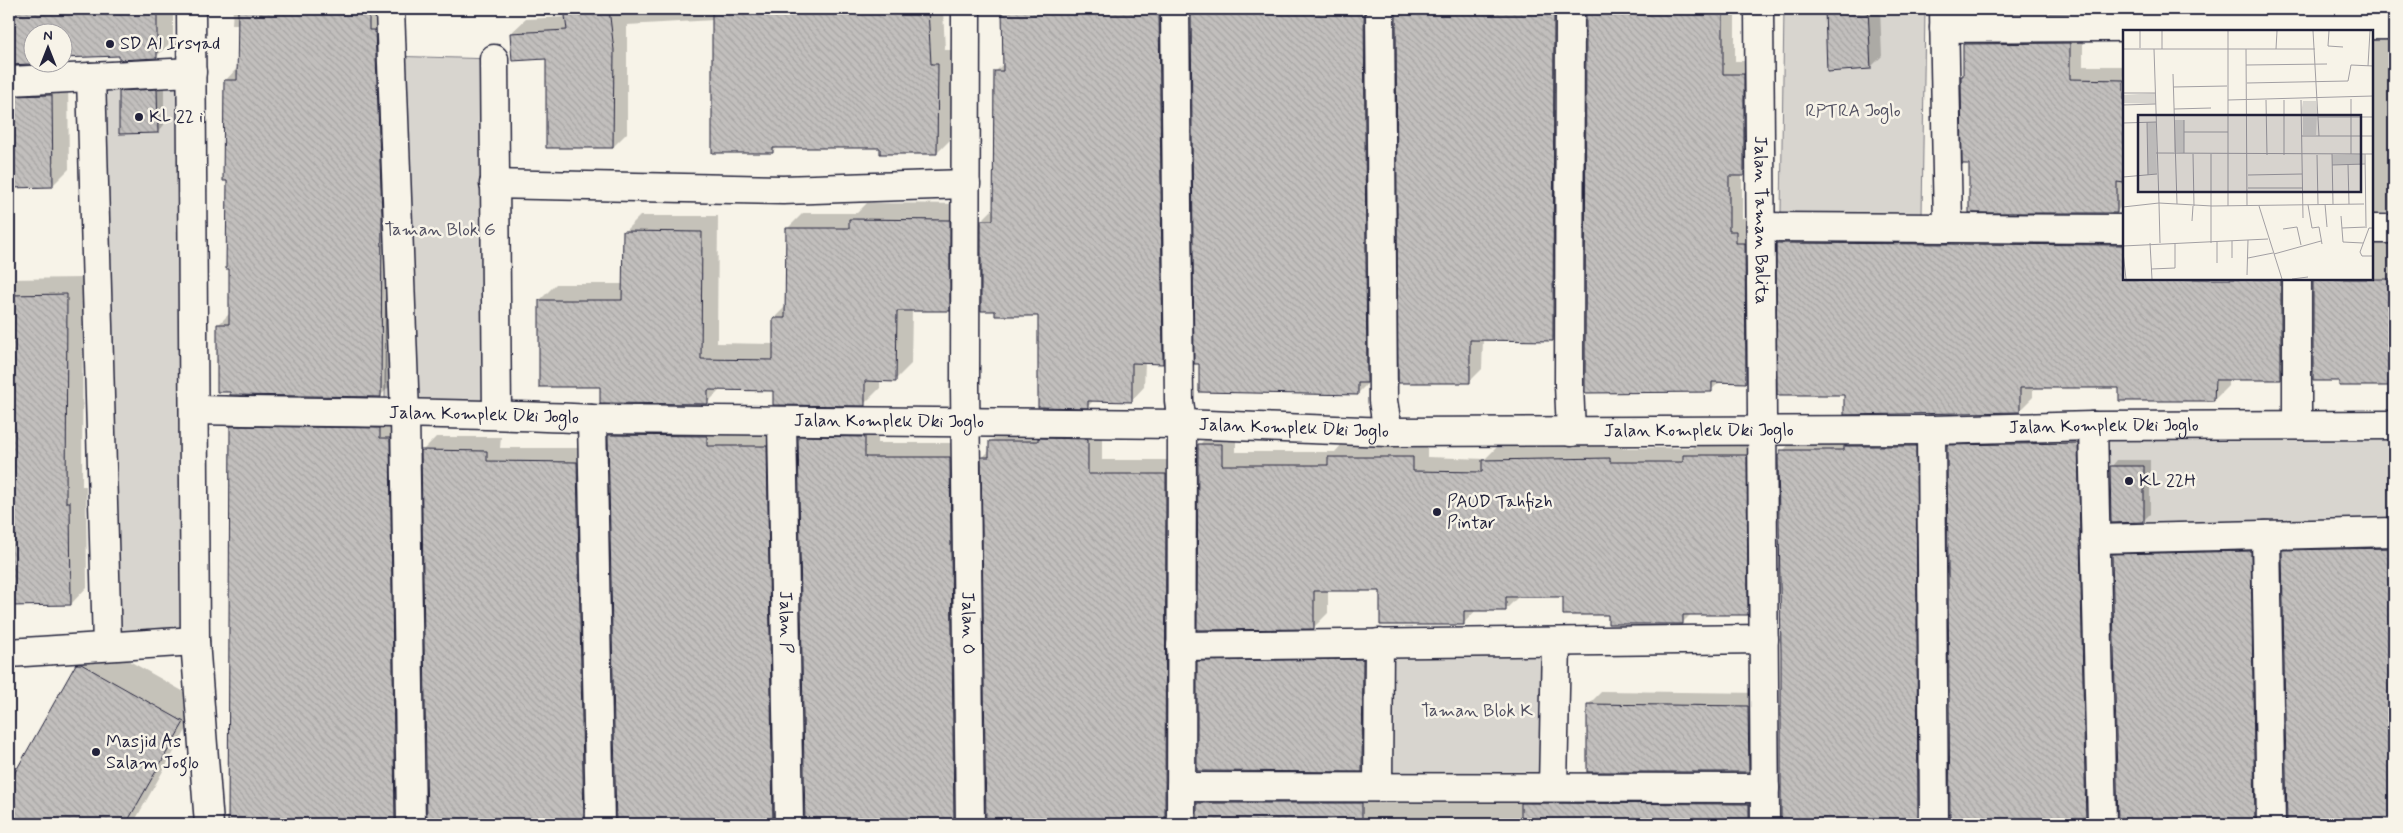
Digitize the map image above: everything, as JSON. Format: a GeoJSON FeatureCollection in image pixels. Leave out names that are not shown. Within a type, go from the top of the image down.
{"type":"FeatureCollection","features":[{"type":"Feature","properties":{"kind":"street"},"geometry":{"type":"LineString","coordinates":[[191,9],[195,641],[209,824]]}},
{"type":"Feature","properties":{"kind":"street"},"geometry":{"type":"LineString","coordinates":[[390,9],[405,414],[410,824]]}},
{"type":"Feature","properties":{"kind":"street","name":"Jalan O"},"geometry":{"type":"LineString","coordinates":[[966,9],[966,422],[970,824]]}},
{"type":"Feature","properties":{"kind":"street"},"geometry":{"type":"LineString","coordinates":[[1175,9],[1179,401],[1182,424],[1180,824]]}},
{"type":"Feature","properties":{"kind":"street"},"geometry":{"type":"LineString","coordinates":[[1380,9],[1383,401],[1388,432]]}},
{"type":"Feature","properties":{"kind":"street"},"geometry":{"type":"LineString","coordinates":[[1570,9],[1569,384],[1571,432]]}},
{"type":"Feature","properties":{"kind":"street","name":"Jalan Taman Balita"},"geometry":{"type":"LineString","coordinates":[[1759,9],[1766,824]]}},
{"type":"Feature","properties":{"kind":"street"},"geometry":{"type":"LineString","coordinates":[[1948,228],[1944,18],[2299,22],[2394,26]]}},
{"type":"Feature","properties":{"kind":"street"},"geometry":{"type":"LineString","coordinates":[[494,59],[497,414]]}},
{"type":"Feature","properties":{"kind":"street"},"geometry":{"type":"LineString","coordinates":[[9,81],[192,72]]}},
{"type":"Feature","properties":{"kind":"street"},"geometry":{"type":"LineString","coordinates":[[91,77],[107,645]]}},
{"type":"Feature","properties":{"kind":"street"},"geometry":{"type":"LineString","coordinates":[[494,184],[783,190],[966,184]]}},
{"type":"Feature","properties":{"kind":"street"},"geometry":{"type":"LineString","coordinates":[[1761,227],[2123,229]]}},
{"type":"Feature","properties":{"kind":"street"},"geometry":{"type":"LineString","coordinates":[[2373,229],[2394,229]]}},
{"type":"Feature","properties":{"kind":"street"},"geometry":{"type":"LineString","coordinates":[[2297,425],[2298,280]]}},
{"type":"Feature","properties":{"kind":"street","name":"Jalan Komplek Dki Joglo"},"geometry":{"type":"LineString","coordinates":[[194,410],[497,414],[592,419],[1182,424],[1388,432],[1931,430],[2093,426],[2394,425]]}},
{"type":"Feature","properties":{"kind":"street"},"geometry":{"type":"LineString","coordinates":[[592,419],[600,824]]}},
{"type":"Feature","properties":{"kind":"street","name":"Jalan P"},"geometry":{"type":"LineString","coordinates":[[782,421],[789,824]]}},
{"type":"Feature","properties":{"kind":"street"},"geometry":{"type":"LineString","coordinates":[[2093,426],[2102,824]]}},
{"type":"Feature","properties":{"kind":"street"},"geometry":{"type":"LineString","coordinates":[[1931,430],[1934,824]]}},
{"type":"Feature","properties":{"kind":"street"},"geometry":{"type":"LineString","coordinates":[[2095,539],[2394,532]]}},
{"type":"Feature","properties":{"kind":"street"},"geometry":{"type":"LineString","coordinates":[[2266,535],[2272,824]]}},
{"type":"Feature","properties":{"kind":"street"},"geometry":{"type":"LineString","coordinates":[[1181,646],[1764,639]]}},
{"type":"Feature","properties":{"kind":"street"},"geometry":{"type":"LineString","coordinates":[[9,653],[107,645],[195,641]]}},
{"type":"Feature","properties":{"kind":"street"},"geometry":{"type":"LineString","coordinates":[[1553,787],[1556,642]]}},
{"type":"Feature","properties":{"kind":"street"},"geometry":{"type":"LineString","coordinates":[[1378,787],[1379,643]]}},
{"type":"Feature","properties":{"kind":"street"},"geometry":{"type":"LineString","coordinates":[[1181,787],[1765,788]]}},
{"type":"Feature","properties":{"kind":"green space","name":"RPTRA Joglo"},"geometry":{"type":"Polygon","coordinates":[[[1784,9],[1925,9],[1922,215],[1781,213],[1784,9]]]}},
{"type":"Feature","properties":{"kind":"green space","name":"Taman Blok G"},"geometry":{"type":"Polygon","coordinates":[[[387,56],[494,59],[495,407],[385,402],[387,56]]]}},
{"type":"Feature","properties":{"kind":"green space"},"geometry":{"type":"Polygon","coordinates":[[[192,72],[195,641],[107,645],[91,77],[192,72]]]}},
{"type":"Feature","properties":{"kind":"green space"},"geometry":{"type":"Polygon","coordinates":[[[2394,427],[2394,528],[2093,538],[2091,430],[2394,427]]]}},
{"type":"Feature","properties":{"kind":"green space","name":"Taman Blok K"},"geometry":{"type":"Polygon","coordinates":[[[1540,642],[1553,787],[1378,771],[1379,643],[1540,642]]]}},
{"type":"Feature","properties":{"kind":"building","name":"SD Al Irsyad"},"geometry":{"type":"Polygon","coordinates":[[[9,9],[157,9],[157,58],[119,60],[119,56],[72,58],[72,22],[22,22],[22,64],[9,65],[9,9]]]}},
{"type":"Feature","properties":{"kind":"building"},"geometry":{"type":"Polygon","coordinates":[[[238,9],[369,9],[369,30],[375,30],[382,214],[381,397],[230,395],[230,392],[217,392],[217,324],[229,324],[229,269],[226,269],[227,181],[223,181],[224,80],[237,80],[238,9]]]}},
{"type":"Feature","properties":{"kind":"building"},"geometry":{"type":"Polygon","coordinates":[[[564,9],[609,9],[614,50],[613,148],[546,148],[546,59],[512,61],[510,33],[567,30],[564,9]]]}},
{"type":"Feature","properties":{"kind":"building"},"geometry":{"type":"Polygon","coordinates":[[[712,9],[928,9],[931,64],[938,64],[937,154],[880,154],[880,148],[773,148],[773,153],[712,153],[712,9]]]}},
{"type":"Feature","properties":{"kind":"building"},"geometry":{"type":"Polygon","coordinates":[[[1002,9],[1159,9],[1163,364],[1132,363],[1132,402],[1088,401],[1088,408],[1038,407],[1038,316],[995,316],[995,311],[981,311],[981,220],[993,220],[994,71],[1003,71],[1002,9]]]}},
{"type":"Feature","properties":{"kind":"building"},"geometry":{"type":"Polygon","coordinates":[[[1191,9],[1364,9],[1367,383],[1358,383],[1358,395],[1199,392],[1199,364],[1194,364],[1191,9]]]}},
{"type":"Feature","properties":{"kind":"building"},"geometry":{"type":"Polygon","coordinates":[[[1396,9],[1554,9],[1553,341],[1470,340],[1470,383],[1398,383],[1396,9]]]}},
{"type":"Feature","properties":{"kind":"building"},"geometry":{"type":"Polygon","coordinates":[[[1586,9],[1723,9],[1723,74],[1744,74],[1744,176],[1729,176],[1729,231],[1736,231],[1736,243],[1745,243],[1746,383],[1712,382],[1712,392],[1585,393],[1586,9]]]}},
{"type":"Feature","properties":{"kind":"building"},"geometry":{"type":"Polygon","coordinates":[[[1825,9],[1868,9],[1871,69],[1827,72],[1825,9]]]}},
{"type":"Feature","properties":{"kind":"building"},"geometry":{"type":"Polygon","coordinates":[[[2070,43],[2070,79],[2123,80],[2123,183],[2117,182],[2117,213],[1969,213],[1969,164],[1962,164],[1961,76],[1963,76],[1963,44],[2070,43]]]}},
{"type":"Feature","properties":{"kind":"building","name":"KL 22 i"},"geometry":{"type":"Polygon","coordinates":[[[157,89],[158,133],[119,134],[119,91],[157,89]]]}},
{"type":"Feature","properties":{"kind":"building"},"geometry":{"type":"Polygon","coordinates":[[[52,95],[53,187],[9,188],[9,96],[52,95]]]}},
{"type":"Feature","properties":{"kind":"building"},"geometry":{"type":"Polygon","coordinates":[[[849,219],[950,220],[950,311],[897,311],[896,382],[865,381],[865,406],[773,405],[773,391],[708,390],[708,404],[600,403],[600,387],[539,387],[539,300],[622,300],[623,231],[702,232],[701,359],[773,360],[773,318],[785,318],[786,228],[849,228],[849,219]]]}},
{"type":"Feature","properties":{"kind":"building"},"geometry":{"type":"Polygon","coordinates":[[[1776,243],[2123,245],[2123,280],[2281,280],[2281,380],[2215,380],[2214,401],[2119,401],[2119,388],[2020,388],[2020,412],[1844,415],[1844,395],[1777,395],[1776,243]]]}},
{"type":"Feature","properties":{"kind":"building"},"geometry":{"type":"Polygon","coordinates":[[[2394,279],[2394,386],[2339,386],[2339,381],[2313,381],[2313,280],[2394,279]]]}},
{"type":"Feature","properties":{"kind":"building"},"geometry":{"type":"Polygon","coordinates":[[[67,294],[66,502],[70,502],[71,605],[9,606],[9,295],[67,294]]]}},
{"type":"Feature","properties":{"kind":"building"},"geometry":{"type":"Polygon","coordinates":[[[230,426],[380,428],[380,438],[390,438],[395,824],[228,824],[230,426]]]}},
{"type":"Feature","properties":{"kind":"building"},"geometry":{"type":"Polygon","coordinates":[[[608,435],[707,436],[707,446],[767,446],[773,824],[616,824],[608,435]]]}},
{"type":"Feature","properties":{"kind":"building"},"geometry":{"type":"Polygon","coordinates":[[[798,436],[865,437],[865,457],[950,457],[954,824],[805,824],[798,436]]]}},
{"type":"Feature","properties":{"kind":"building"},"geometry":{"type":"Polygon","coordinates":[[[1038,438],[1088,439],[1088,474],[1166,474],[1165,824],[986,824],[981,457],[989,457],[989,441],[1038,441],[1038,438]]]}},
{"type":"Feature","properties":{"kind":"building"},"geometry":{"type":"Polygon","coordinates":[[[2078,443],[2086,824],[1950,824],[1947,445],[2078,443]]]}},
{"type":"Feature","properties":{"kind":"building"},"geometry":{"type":"Polygon","coordinates":[[[1198,444],[1222,444],[1222,465],[1328,465],[1328,457],[1413,457],[1413,471],[1482,472],[1482,460],[1610,458],[1610,462],[1683,462],[1683,455],[1747,455],[1748,615],[1683,615],[1683,624],[1608,624],[1608,615],[1563,615],[1563,597],[1506,597],[1506,611],[1464,611],[1464,625],[1380,625],[1380,591],[1314,591],[1314,629],[1197,630],[1198,444]]]}},
{"type":"Feature","properties":{"kind":"building"},"geometry":{"type":"Polygon","coordinates":[[[1844,446],[1916,446],[1918,824],[1781,824],[1778,455],[1780,455],[1780,450],[1844,450],[1844,446]]]}},
{"type":"Feature","properties":{"kind":"building"},"geometry":{"type":"Polygon","coordinates":[[[421,450],[487,451],[487,461],[577,462],[584,824],[427,824],[421,450]]]}},
{"type":"Feature","properties":{"kind":"building"},"geometry":{"type":"Polygon","coordinates":[[[2110,466],[2144,466],[2144,522],[2111,523],[2110,466]]]}},
{"type":"Feature","properties":{"kind":"building"},"geometry":{"type":"Polygon","coordinates":[[[2394,548],[2394,824],[2287,824],[2282,550],[2394,548]]]}},
{"type":"Feature","properties":{"kind":"building"},"geometry":{"type":"Polygon","coordinates":[[[2251,551],[2255,824],[2118,824],[2112,554],[2251,551]]]}},
{"type":"Feature","properties":{"kind":"building"},"geometry":{"type":"Polygon","coordinates":[[[1363,659],[1362,772],[1197,771],[1197,661],[1363,659]]]}},
{"type":"Feature","properties":{"kind":"building","name":"Masjid As Salam Joglo"},"geometry":{"type":"Polygon","coordinates":[[[76,664],[81,664],[184,722],[126,824],[9,824],[9,783],[76,664]]]}},
{"type":"Feature","properties":{"kind":"building"},"geometry":{"type":"Polygon","coordinates":[[[1587,704],[1748,706],[1749,772],[1587,772],[1587,704]]]}},
{"type":"Feature","properties":{"kind":"building"},"geometry":{"type":"Polygon","coordinates":[[[1197,803],[1362,803],[1362,824],[1197,824],[1197,803]]]}},
{"type":"Feature","properties":{"kind":"building"},"geometry":{"type":"Polygon","coordinates":[[[1521,803],[1749,804],[1749,824],[1521,824],[1521,803]]]}},
{"type":"Feature","properties":{"kind":"place","name":"SD Al Irsyad"},"geometry":{"type":"Point","coordinates":[110,44]}},
{"type":"Feature","properties":{"kind":"place","name":"KL 22 i"},"geometry":{"type":"Point","coordinates":[139,117]}},
{"type":"Feature","properties":{"kind":"place","name":"KL 22H"},"geometry":{"type":"Point","coordinates":[2129,481]}},
{"type":"Feature","properties":{"kind":"place","name":"PAUD Tahfizh Pintar"},"geometry":{"type":"Point","coordinates":[1437,512]}},
{"type":"Feature","properties":{"kind":"place","name":"Masjid As Salam Joglo"},"geometry":{"type":"Point","coordinates":[96,752]}}]}
